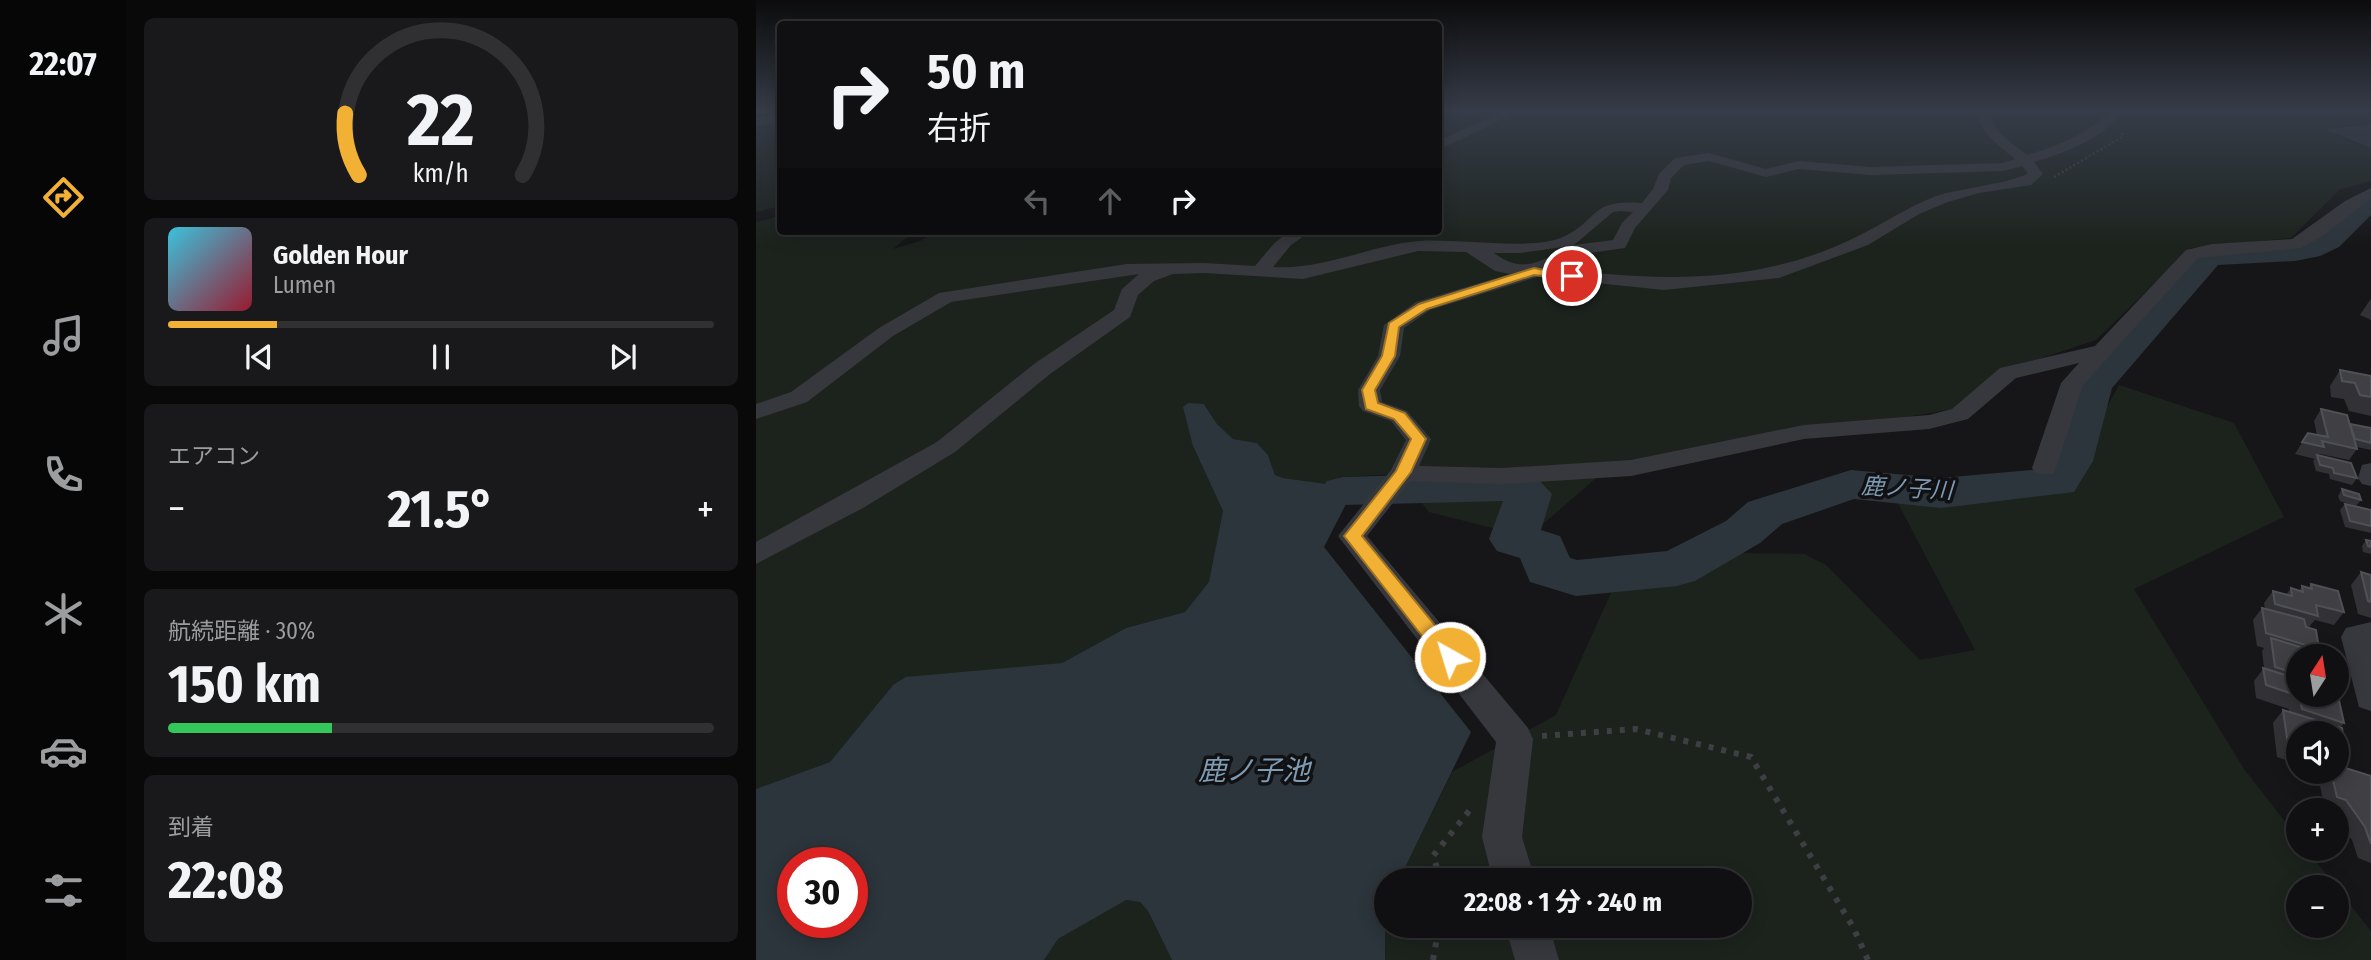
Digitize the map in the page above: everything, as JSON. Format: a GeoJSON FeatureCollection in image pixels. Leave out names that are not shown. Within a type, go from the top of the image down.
{"type":"FeatureCollection","features":[{"type":"Feature","properties":{"kind":"street"},"geometry":{"type":"LineString","coordinates":[[1469,247],[1486,255],[1501,267],[1664,284],[1779,273],[1862,241],[1913,211],[1943,198],[1977,188],[2026,182],[2036,174],[2020,156]]}},
{"type":"Feature","properties":{"kind":"street"},"geometry":{"type":"LineString","coordinates":[[1511,868],[1502,837],[1515,738],[1352,536],[1404,472],[1419,439],[1399,416],[1371,406],[1368,390],[1389,356],[1394,326],[1423,306],[1534,272],[1578,249],[1619,244],[1628,226],[1660,190],[1664,177],[1680,161],[1709,157],[1766,173],[1799,166],[1871,171],[2003,167],[2028,162],[2042,156]]}},
{"type":"Feature","properties":{"kind":"street"},"geometry":{"type":"LineString","coordinates":[[2045,468],[2072,383],[2192,254],[2212,249],[2295,244],[2307,240],[2346,206],[2371,193]]}},
{"type":"Feature","properties":{"kind":"street"},"geometry":{"type":"LineString","coordinates":[[756,412],[799,397],[886,332],[946,297],[1127,269],[1303,274],[1418,246],[1521,248],[1567,242],[1608,209],[1621,206],[1646,208]]}},
{"type":"Feature","properties":{"kind":"street"},"geometry":{"type":"LineString","coordinates":[[1260,272],[1285,241],[1296,235]]}},
{"type":"Feature","properties":{"kind":"street"},"geometry":{"type":"LineString","coordinates":[[756,554],[853,502],[946,447],[1042,369],[1123,313],[1129,293],[1147,277],[1170,269]]}},
{"type":"Feature","properties":{"kind":"street"},"geometry":{"type":"LineString","coordinates":[[1404,472],[1502,476],[1631,468],[1804,432],[1929,422],[1959,414],[2008,373],[2101,351]]}},
{"type":"Feature","properties":{"kind":"street"},"geometry":{"type":"LineString","coordinates":[[2371,471],[2371,478]]}},
{"type":"Feature","properties":{"kind":"street"},"geometry":{"type":"LineString","coordinates":[[2371,634],[2357,637],[2371,698]]}},
{"type":"Feature","properties":{"kind":"street"},"geometry":{"type":"LineString","coordinates":[[1531,938],[1537,960]]}},
{"type":"Feature","properties":{"kind":"path"},"geometry":{"type":"LineString","coordinates":[[1515,738],[1636,729],[1751,757],[1853,926],[1868,960]]}},
{"type":"Feature","properties":{"kind":"path"},"geometry":{"type":"LineString","coordinates":[[1436,868],[1433,856],[1482,794]]}},
{"type":"Feature","properties":{"kind":"path"},"geometry":{"type":"LineString","coordinates":[[1433,960],[1437,938]]}},
{"type":"Feature","properties":{"kind":"shaded area"},"geometry":{"type":"Polygon","coordinates":[[[756,156],[777,156],[777,207],[756,212],[756,156]]]}},
{"type":"Feature","properties":{"kind":"shaded area"},"geometry":{"type":"Polygon","coordinates":[[[1442,156],[2371,156],[2371,181],[2339,190],[2291,238],[2191,248],[2096,340],[1994,374],[1954,409],[1610,466],[1528,537],[1429,512],[1399,474],[1339,477],[1341,486],[1275,475],[1268,455],[1257,443],[1233,439],[1217,424],[1205,405],[1193,446],[1223,511],[1210,582],[1185,612],[1126,628],[1062,663],[893,685],[830,762],[756,789],[756,222],[777,217],[777,235],[909,235],[893,249],[930,235],[1442,235],[1442,156]]]}},
{"type":"Feature","properties":{"kind":"shaded area"},"geometry":{"type":"Polygon","coordinates":[[[2119,385],[2234,423],[2284,517],[2134,589],[2244,769],[2286,823],[2286,861],[2316,861],[2327,875],[2286,875],[2286,938],[2349,938],[2349,903],[2371,931],[2371,960],[1385,960],[1386,938],[1752,938],[1752,868],[1405,868],[1452,772],[1556,715],[1615,584],[1735,553],[1804,554],[1826,565],[1920,660],[1975,650],[1890,488],[2069,476],[2119,385]]]}},
{"type":"Feature","properties":{"kind":"shaded area"},"geometry":{"type":"Polygon","coordinates":[[[1125,900],[1140,902],[1148,911],[1172,960],[1044,960],[1058,939],[1125,900]]]}},
{"type":"Feature","properties":{"kind":"water","name":"鹿ノ子池"},"geometry":{"type":"Polygon","coordinates":[[[1188,403],[1204,404],[1217,424],[1233,439],[1257,443],[1268,455],[1275,475],[1341,486],[1359,481],[1403,485],[1405,499],[1346,504],[1324,547],[1471,732],[1405,868],[1374,868],[1374,938],[1385,938],[1385,960],[1172,960],[1148,911],[1140,902],[1126,900],[1058,939],[1044,960],[756,960],[756,789],[830,762],[893,685],[906,677],[1062,663],[1126,628],[1185,612],[1209,582],[1223,511],[1193,446],[1183,407],[1188,403]]]}},
{"type":"Feature","properties":{"kind":"building"},"geometry":{"type":"Polygon","coordinates":[[[2340,370],[2371,376],[2371,397],[2360,395],[2355,383],[2342,381],[2340,370]]]}},
{"type":"Feature","properties":{"kind":"building"},"geometry":{"type":"Polygon","coordinates":[[[2321,409],[2347,415],[2357,449],[2322,441],[2324,447],[2302,442],[2308,433],[2328,437],[2321,409]]]}},
{"type":"Feature","properties":{"kind":"building"},"geometry":{"type":"Polygon","coordinates":[[[2350,424],[2371,428],[2371,443],[2355,439],[2350,424]]]}},
{"type":"Feature","properties":{"kind":"building"},"geometry":{"type":"Polygon","coordinates":[[[2317,455],[2351,463],[2357,478],[2334,473],[2333,468],[2320,465],[2317,455]]]}},
{"type":"Feature","properties":{"kind":"building"},"geometry":{"type":"Polygon","coordinates":[[[2342,489],[2359,494],[2361,500],[2344,495],[2342,489]]]}},
{"type":"Feature","properties":{"kind":"building"},"geometry":{"type":"Polygon","coordinates":[[[2345,504],[2371,510],[2371,526],[2350,521],[2345,504]]]}},
{"type":"Feature","properties":{"kind":"building"},"geometry":{"type":"Polygon","coordinates":[[[2361,572],[2371,575],[2371,602],[2368,601],[2361,572]]]}},
{"type":"Feature","properties":{"kind":"building"},"geometry":{"type":"Polygon","coordinates":[[[2311,584],[2338,591],[2344,612],[2316,605],[2318,616],[2275,604],[2273,591],[2292,596],[2291,588],[2303,592],[2302,586],[2312,589],[2311,584]]]}},
{"type":"Feature","properties":{"kind":"building"},"geometry":{"type":"Polygon","coordinates":[[[2262,608],[2304,619],[2306,627],[2316,630],[2318,644],[2302,644],[2266,633],[2262,608]]]}},
{"type":"Feature","properties":{"kind":"building"},"geometry":{"type":"Polygon","coordinates":[[[2271,638],[2290,644],[2286,644],[2286,670],[2275,667],[2271,638]]]}},
{"type":"Feature","properties":{"kind":"building"},"geometry":{"type":"Polygon","coordinates":[[[2263,668],[2286,675],[2286,692],[2266,685],[2263,668]]]}},
{"type":"Feature","properties":{"kind":"building"},"geometry":{"type":"Polygon","coordinates":[[[2340,707],[2344,721],[2338,721],[2302,709],[2340,707]]]}},
{"type":"Feature","properties":{"kind":"building"},"geometry":{"type":"Polygon","coordinates":[[[2283,710],[2319,721],[2286,721],[2286,731],[2283,710]]]}},
{"type":"Feature","properties":{"kind":"building"},"geometry":{"type":"Polygon","coordinates":[[[2349,769],[2371,776],[2371,844],[2365,827],[2349,804],[2349,798],[2337,797],[2334,784],[2349,784],[2349,769]]]}},
{"type":"Feature","properties":{"kind":"waterway","name":"鹿ノ子川"},"geometry":{"type":"LineString","coordinates":[[1343,491],[1519,486],[1529,494],[1514,539],[1542,548],[1548,569],[1576,578],[1677,568],[1743,532],[1765,513],[1851,484],[1941,493],[2058,482],[2071,461],[2092,388],[2109,365],[2208,258],[2295,252],[2322,245],[2371,202]]}},
{"type":"Feature","properties":{"kind":"route"},"geometry":{"type":"LineString","coordinates":[[1450,657],[1352,536],[1404,472],[1419,439],[1399,416],[1371,406],[1368,390],[1389,356],[1394,326],[1423,306],[1534,272],[1572,276]]}}]}
